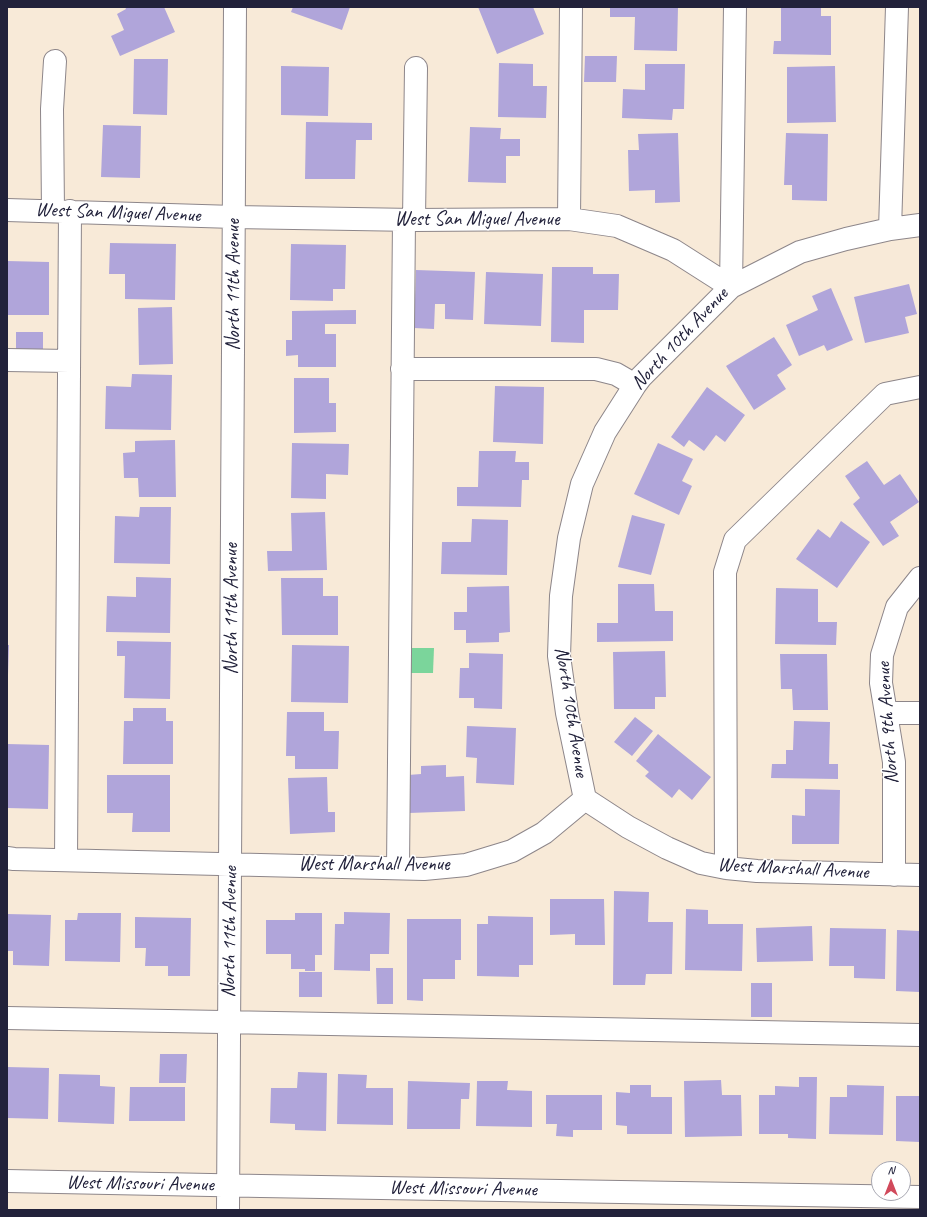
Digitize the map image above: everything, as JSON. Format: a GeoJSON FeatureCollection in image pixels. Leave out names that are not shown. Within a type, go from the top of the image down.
{"type":"FeatureCollection","features":[{"type":"Feature","properties":{"kind":"street","name":"North 11th Avenue"},"geometry":{"type":"LineString","coordinates":[[228,1210],[235,7]]}},
{"type":"Feature","properties":{"kind":"street"},"geometry":{"type":"LineString","coordinates":[[569,219],[571,7]]}},
{"type":"Feature","properties":{"kind":"street","name":"North 10th Avenue"},"geometry":{"type":"LineString","coordinates":[[585,799],[567,713],[559,656],[561,596],[569,538],[582,484],[605,432],[635,385],[641,377],[730,287],[735,7]]}},
{"type":"Feature","properties":{"kind":"street"},"geometry":{"type":"LineString","coordinates":[[890,229],[897,7]]}},
{"type":"Feature","properties":{"kind":"street"},"geometry":{"type":"LineString","coordinates":[[55,61],[52,109],[61,211],[69,361],[66,860]]}},
{"type":"Feature","properties":{"kind":"street"},"geometry":{"type":"LineString","coordinates":[[398,868],[402,368],[416,68]]}},
{"type":"Feature","properties":{"kind":"street","name":"West San Miguel Avenue"},"geometry":{"type":"LineString","coordinates":[[7,210],[234,217],[409,220],[569,219],[617,226],[673,250],[730,287]]}},
{"type":"Feature","properties":{"kind":"street"},"geometry":{"type":"LineString","coordinates":[[730,287],[800,252],[846,239],[890,229],[920,225]]}},
{"type":"Feature","properties":{"kind":"street"},"geometry":{"type":"LineString","coordinates":[[7,360],[69,361]]}},
{"type":"Feature","properties":{"kind":"street"},"geometry":{"type":"LineString","coordinates":[[402,368],[596,369],[616,374],[635,385]]}},
{"type":"Feature","properties":{"kind":"street"},"geometry":{"type":"LineString","coordinates":[[726,868],[725,572],[735,540],[885,394],[920,387]]}},
{"type":"Feature","properties":{"kind":"street","name":"North 9th Avenue"},"geometry":{"type":"LineString","coordinates":[[894,875],[894,762],[881,683],[882,655],[897,607],[919,579]]}},
{"type":"Feature","properties":{"kind":"street"},"geometry":{"type":"LineString","coordinates":[[886,713],[920,713]]}},
{"type":"Feature","properties":{"kind":"street","name":"West Marshall Avenue"},"geometry":{"type":"LineString","coordinates":[[7,858],[424,869],[466,866],[512,851],[544,833],[585,799],[628,827],[667,848],[701,863],[726,868],[757,871],[920,876]]}},
{"type":"Feature","properties":{"kind":"street"},"geometry":{"type":"LineString","coordinates":[[7,1018],[920,1034]]}},
{"type":"Feature","properties":{"kind":"street","name":"West Missouri Avenue"},"geometry":{"type":"LineString","coordinates":[[7,1181],[920,1198]]}},
{"type":"Feature","properties":{"kind":"green space"},"geometry":{"type":"Polygon","coordinates":[[[409,648],[434,648],[433,673],[408,673],[409,648]]]}},
{"type":"Feature","properties":{"kind":"building"},"geometry":{"type":"Polygon","coordinates":[[[125,7],[164,7],[175,32],[120,56],[111,36],[124,30],[117,14],[126,9],[125,7]]]}},
{"type":"Feature","properties":{"kind":"building"},"geometry":{"type":"Polygon","coordinates":[[[293,7],[350,7],[342,30],[291,12],[293,7]]]}},
{"type":"Feature","properties":{"kind":"building"},"geometry":{"type":"Polygon","coordinates":[[[478,7],[533,7],[544,34],[497,54],[478,7]]]}},
{"type":"Feature","properties":{"kind":"building"},"geometry":{"type":"Polygon","coordinates":[[[610,7],[678,7],[677,51],[634,50],[635,17],[610,17],[610,7]]]}},
{"type":"Feature","properties":{"kind":"building"},"geometry":{"type":"Polygon","coordinates":[[[781,7],[821,7],[821,16],[831,16],[831,55],[773,54],[774,41],[781,41],[781,7]]]}},
{"type":"Feature","properties":{"kind":"building"},"geometry":{"type":"Polygon","coordinates":[[[585,56],[617,56],[616,82],[584,82],[585,56]]]}},
{"type":"Feature","properties":{"kind":"building"},"geometry":{"type":"Polygon","coordinates":[[[134,59],[168,59],[167,115],[133,114],[134,59]]]}},
{"type":"Feature","properties":{"kind":"building"},"geometry":{"type":"Polygon","coordinates":[[[499,63],[533,64],[533,86],[547,86],[546,118],[498,117],[499,63]]]}},
{"type":"Feature","properties":{"kind":"building"},"geometry":{"type":"Polygon","coordinates":[[[645,64],[685,64],[684,109],[673,109],[672,120],[622,118],[623,89],[645,90],[645,64]]]}},
{"type":"Feature","properties":{"kind":"building"},"geometry":{"type":"Polygon","coordinates":[[[281,66],[329,67],[328,116],[281,115],[281,66]]]}},
{"type":"Feature","properties":{"kind":"building"},"geometry":{"type":"Polygon","coordinates":[[[835,66],[836,122],[787,123],[787,67],[835,66]]]}},
{"type":"Feature","properties":{"kind":"building"},"geometry":{"type":"Polygon","coordinates":[[[306,122],[372,123],[372,140],[356,140],[355,179],[305,179],[306,122]]]}},
{"type":"Feature","properties":{"kind":"building"},"geometry":{"type":"Polygon","coordinates":[[[103,125],[141,126],[140,178],[101,177],[103,125]]]}},
{"type":"Feature","properties":{"kind":"building"},"geometry":{"type":"Polygon","coordinates":[[[470,127],[501,128],[500,139],[520,139],[520,156],[506,156],[506,183],[468,182],[470,127]]]}},
{"type":"Feature","properties":{"kind":"building"},"geometry":{"type":"Polygon","coordinates":[[[678,133],[680,202],[655,203],[655,190],[629,191],[628,150],[639,150],[638,134],[678,133]]]}},
{"type":"Feature","properties":{"kind":"building"},"geometry":{"type":"Polygon","coordinates":[[[786,133],[828,134],[827,201],[792,200],[792,185],[784,185],[786,133]]]}},
{"type":"Feature","properties":{"kind":"building"},"geometry":{"type":"Polygon","coordinates":[[[110,243],[176,244],[175,300],[125,299],[125,274],[109,274],[110,243]]]}},
{"type":"Feature","properties":{"kind":"building"},"geometry":{"type":"Polygon","coordinates":[[[291,244],[346,245],[345,289],[333,289],[333,301],[290,300],[291,244]]]}},
{"type":"Feature","properties":{"kind":"building"},"geometry":{"type":"Polygon","coordinates":[[[7,261],[49,262],[49,315],[7,315],[7,261]]]}},
{"type":"Feature","properties":{"kind":"building"},"geometry":{"type":"Polygon","coordinates":[[[552,267],[593,267],[593,274],[619,274],[618,310],[584,310],[584,343],[551,342],[552,267]]]}},
{"type":"Feature","properties":{"kind":"building"},"geometry":{"type":"Polygon","coordinates":[[[416,270],[475,272],[473,320],[445,319],[445,304],[435,304],[434,329],[414,328],[416,270]]]}},
{"type":"Feature","properties":{"kind":"building"},"geometry":{"type":"Polygon","coordinates":[[[486,272],[543,274],[541,326],[484,324],[486,272]]]}},
{"type":"Feature","properties":{"kind":"building"},"geometry":{"type":"Polygon","coordinates":[[[909,284],[917,314],[905,317],[909,333],[865,343],[854,297],[909,284]]]}},
{"type":"Feature","properties":{"kind":"building"},"geometry":{"type":"Polygon","coordinates":[[[831,288],[853,340],[827,351],[824,345],[799,356],[786,325],[818,310],[812,296],[831,288]]]}},
{"type":"Feature","properties":{"kind":"building"},"geometry":{"type":"Polygon","coordinates":[[[172,307],[173,364],[139,365],[138,308],[172,307]]]}},
{"type":"Feature","properties":{"kind":"building"},"geometry":{"type":"Polygon","coordinates":[[[356,310],[356,324],[325,324],[325,334],[336,334],[336,367],[298,367],[298,355],[286,356],[286,340],[292,340],[292,311],[356,310]]]}},
{"type":"Feature","properties":{"kind":"building"},"geometry":{"type":"Polygon","coordinates":[[[16,332],[43,332],[43,354],[16,354],[16,332]]]}},
{"type":"Feature","properties":{"kind":"building"},"geometry":{"type":"Polygon","coordinates":[[[774,337],[792,365],[777,375],[786,389],[754,410],[726,366],[774,337]]]}},
{"type":"Feature","properties":{"kind":"building"},"geometry":{"type":"Polygon","coordinates":[[[132,374],[172,375],[171,430],[105,429],[106,386],[131,387],[132,374]]]}},
{"type":"Feature","properties":{"kind":"building"},"geometry":{"type":"Polygon","coordinates":[[[294,378],[329,378],[329,403],[336,403],[336,432],[294,433],[294,378]]]}},
{"type":"Feature","properties":{"kind":"building"},"geometry":{"type":"Polygon","coordinates":[[[495,386],[544,387],[543,444],[493,442],[495,386]]]}},
{"type":"Feature","properties":{"kind":"building"},"geometry":{"type":"Polygon","coordinates":[[[707,387],[745,415],[725,442],[716,435],[704,451],[689,440],[684,447],[671,437],[707,387]]]}},
{"type":"Feature","properties":{"kind":"building"},"geometry":{"type":"Polygon","coordinates":[[[175,440],[176,497],[139,497],[138,478],[124,478],[123,453],[135,452],[135,441],[175,440]]]}},
{"type":"Feature","properties":{"kind":"building"},"geometry":{"type":"Polygon","coordinates":[[[292,443],[349,444],[348,475],[326,474],[326,499],[291,498],[292,443]]]}},
{"type":"Feature","properties":{"kind":"building"},"geometry":{"type":"Polygon","coordinates":[[[658,443],[693,459],[682,481],[692,486],[679,515],[634,494],[658,443]]]}},
{"type":"Feature","properties":{"kind":"building"},"geometry":{"type":"Polygon","coordinates":[[[479,451],[516,451],[515,462],[529,462],[529,480],[522,480],[521,507],[457,506],[457,487],[478,487],[479,451]]]}},
{"type":"Feature","properties":{"kind":"building"},"geometry":{"type":"Polygon","coordinates":[[[867,461],[884,485],[900,474],[919,502],[890,522],[899,536],[883,546],[853,504],[860,498],[845,476],[867,461]]]}},
{"type":"Feature","properties":{"kind":"building"},"geometry":{"type":"Polygon","coordinates":[[[140,507],[171,507],[170,564],[114,563],[115,516],[139,517],[140,507]]]}},
{"type":"Feature","properties":{"kind":"building"},"geometry":{"type":"Polygon","coordinates":[[[325,512],[327,570],[268,571],[267,551],[292,551],[291,513],[325,512]]]}},
{"type":"Feature","properties":{"kind":"building"},"geometry":{"type":"Polygon","coordinates":[[[632,515],[665,524],[651,575],[618,567],[632,515]]]}},
{"type":"Feature","properties":{"kind":"building"},"geometry":{"type":"Polygon","coordinates":[[[472,519],[508,520],[507,575],[441,574],[442,542],[471,542],[472,519]]]}},
{"type":"Feature","properties":{"kind":"building"},"geometry":{"type":"Polygon","coordinates":[[[841,521],[870,542],[837,588],[796,559],[818,529],[830,538],[841,521]]]}},
{"type":"Feature","properties":{"kind":"building"},"geometry":{"type":"Polygon","coordinates":[[[136,577],[171,578],[170,633],[106,632],[107,596],[136,597],[136,577]]]}},
{"type":"Feature","properties":{"kind":"building"},"geometry":{"type":"Polygon","coordinates":[[[281,578],[323,578],[323,596],[338,596],[338,635],[282,635],[281,578]]]}},
{"type":"Feature","properties":{"kind":"building"},"geometry":{"type":"Polygon","coordinates":[[[618,584],[654,584],[655,611],[673,611],[673,641],[597,642],[597,623],[618,623],[618,584]]]}},
{"type":"Feature","properties":{"kind":"building"},"geometry":{"type":"Polygon","coordinates":[[[509,586],[510,632],[499,633],[499,642],[466,643],[466,630],[454,630],[454,612],[467,612],[467,587],[509,586]]]}},
{"type":"Feature","properties":{"kind":"building"},"geometry":{"type":"Polygon","coordinates":[[[776,588],[818,589],[818,622],[837,622],[836,645],[775,644],[776,588]]]}},
{"type":"Feature","properties":{"kind":"building"},"geometry":{"type":"Polygon","coordinates":[[[117,641],[171,642],[170,699],[124,698],[125,656],[117,656],[117,641]]]}},
{"type":"Feature","properties":{"kind":"building"},"geometry":{"type":"Polygon","coordinates":[[[7,645],[9,645],[8,675],[7,675],[7,645]]]}},
{"type":"Feature","properties":{"kind":"building"},"geometry":{"type":"Polygon","coordinates":[[[292,645],[349,646],[348,703],[291,702],[292,645]]]}},
{"type":"Feature","properties":{"kind":"building"},"geometry":{"type":"Polygon","coordinates":[[[665,651],[666,697],[655,697],[655,709],[614,709],[613,652],[665,651]]]}},
{"type":"Feature","properties":{"kind":"building"},"geometry":{"type":"Polygon","coordinates":[[[469,653],[503,654],[502,709],[474,708],[474,698],[459,698],[460,668],[469,668],[469,653]]]}},
{"type":"Feature","properties":{"kind":"building"},"geometry":{"type":"Polygon","coordinates":[[[780,654],[827,654],[828,710],[793,710],[792,689],[781,689],[780,654]]]}},
{"type":"Feature","properties":{"kind":"building"},"geometry":{"type":"Polygon","coordinates":[[[133,708],[166,708],[166,721],[173,721],[173,764],[123,764],[124,721],[133,721],[133,708]]]}},
{"type":"Feature","properties":{"kind":"building"},"geometry":{"type":"Polygon","coordinates":[[[287,712],[324,712],[324,731],[339,731],[338,769],[295,769],[295,756],[286,756],[287,712]]]}},
{"type":"Feature","properties":{"kind":"building"},"geometry":{"type":"Polygon","coordinates":[[[635,717],[653,731],[632,756],[614,742],[635,717]]]}},
{"type":"Feature","properties":{"kind":"building"},"geometry":{"type":"Polygon","coordinates":[[[794,721],[830,722],[829,764],[838,764],[838,779],[771,778],[772,764],[786,764],[786,750],[793,750],[794,721]]]}},
{"type":"Feature","properties":{"kind":"building"},"geometry":{"type":"Polygon","coordinates":[[[467,726],[516,728],[514,785],[476,783],[477,758],[466,757],[467,726]]]}},
{"type":"Feature","properties":{"kind":"building"},"geometry":{"type":"Polygon","coordinates":[[[658,734],[711,777],[692,800],[679,789],[672,798],[645,776],[649,772],[636,761],[658,734]]]}},
{"type":"Feature","properties":{"kind":"building"},"geometry":{"type":"Polygon","coordinates":[[[7,744],[49,745],[48,809],[7,808],[7,744]]]}},
{"type":"Feature","properties":{"kind":"building"},"geometry":{"type":"Polygon","coordinates":[[[446,765],[446,777],[464,776],[465,811],[409,813],[408,775],[421,774],[421,766],[446,765]]]}},
{"type":"Feature","properties":{"kind":"building"},"geometry":{"type":"Polygon","coordinates":[[[107,775],[170,775],[170,832],[132,832],[133,813],[107,813],[107,775]]]}},
{"type":"Feature","properties":{"kind":"building"},"geometry":{"type":"Polygon","coordinates":[[[327,777],[328,812],[335,812],[335,832],[290,834],[288,778],[327,777]]]}},
{"type":"Feature","properties":{"kind":"building"},"geometry":{"type":"Polygon","coordinates":[[[805,789],[840,790],[839,844],[792,844],[792,815],[805,816],[805,789]]]}},
{"type":"Feature","properties":{"kind":"building"},"geometry":{"type":"Polygon","coordinates":[[[614,891],[649,892],[648,922],[673,922],[672,974],[646,974],[645,985],[613,985],[614,891]]]}},
{"type":"Feature","properties":{"kind":"building"},"geometry":{"type":"Polygon","coordinates":[[[550,899],[604,899],[605,945],[575,945],[575,934],[550,935],[550,899]]]}},
{"type":"Feature","properties":{"kind":"building"},"geometry":{"type":"Polygon","coordinates":[[[686,909],[708,910],[708,924],[743,924],[742,971],[685,970],[686,909]]]}},
{"type":"Feature","properties":{"kind":"building"},"geometry":{"type":"Polygon","coordinates":[[[344,912],[390,913],[389,954],[370,954],[370,971],[334,970],[335,924],[344,924],[344,912]]]}},
{"type":"Feature","properties":{"kind":"building"},"geometry":{"type":"Polygon","coordinates":[[[78,913],[121,913],[120,962],[65,961],[65,920],[77,920],[78,913]]]}},
{"type":"Feature","properties":{"kind":"building"},"geometry":{"type":"Polygon","coordinates":[[[295,913],[322,913],[322,955],[315,955],[315,971],[291,969],[291,954],[266,954],[266,920],[295,920],[295,913]]]}},
{"type":"Feature","properties":{"kind":"building"},"geometry":{"type":"Polygon","coordinates":[[[7,914],[51,915],[49,966],[13,965],[13,951],[7,951],[7,914]]]}},
{"type":"Feature","properties":{"kind":"building"},"geometry":{"type":"Polygon","coordinates":[[[488,916],[533,917],[533,965],[519,965],[519,977],[477,976],[477,924],[488,924],[488,916]]]}},
{"type":"Feature","properties":{"kind":"building"},"geometry":{"type":"Polygon","coordinates":[[[135,917],[191,918],[190,976],[168,976],[168,966],[145,966],[146,948],[135,948],[135,917]]]}},
{"type":"Feature","properties":{"kind":"building"},"geometry":{"type":"Polygon","coordinates":[[[407,919],[461,919],[461,960],[455,960],[455,979],[423,979],[423,1001],[407,1000],[407,919]]]}},
{"type":"Feature","properties":{"kind":"building"},"geometry":{"type":"Polygon","coordinates":[[[812,926],[813,961],[757,962],[756,928],[812,926]]]}},
{"type":"Feature","properties":{"kind":"building"},"geometry":{"type":"Polygon","coordinates":[[[830,928],[886,929],[885,979],[854,978],[854,966],[829,966],[830,928]]]}},
{"type":"Feature","properties":{"kind":"building"},"geometry":{"type":"Polygon","coordinates":[[[897,930],[920,931],[920,992],[896,991],[897,930]]]}},
{"type":"Feature","properties":{"kind":"building"},"geometry":{"type":"Polygon","coordinates":[[[376,968],[393,968],[393,1004],[377,1004],[376,968]]]}},
{"type":"Feature","properties":{"kind":"building"},"geometry":{"type":"Polygon","coordinates":[[[299,972],[322,972],[322,997],[299,997],[299,972]]]}},
{"type":"Feature","properties":{"kind":"building"},"geometry":{"type":"Polygon","coordinates":[[[751,983],[772,983],[772,1017],[751,1017],[751,983]]]}},
{"type":"Feature","properties":{"kind":"building"},"geometry":{"type":"Polygon","coordinates":[[[160,1054],[187,1054],[186,1083],[159,1083],[160,1054]]]}},
{"type":"Feature","properties":{"kind":"building"},"geometry":{"type":"Polygon","coordinates":[[[7,1067],[49,1068],[48,1119],[7,1118],[7,1067]]]}},
{"type":"Feature","properties":{"kind":"building"},"geometry":{"type":"Polygon","coordinates":[[[298,1072],[327,1073],[326,1131],[295,1130],[295,1124],[270,1123],[271,1088],[297,1088],[298,1072]]]}},
{"type":"Feature","properties":{"kind":"building"},"geometry":{"type":"Polygon","coordinates":[[[59,1074],[100,1075],[100,1086],[115,1087],[114,1124],[58,1122],[59,1074]]]}},
{"type":"Feature","properties":{"kind":"building"},"geometry":{"type":"Polygon","coordinates":[[[338,1074],[367,1075],[366,1088],[393,1088],[393,1125],[337,1124],[338,1074]]]}},
{"type":"Feature","properties":{"kind":"building"},"geometry":{"type":"Polygon","coordinates":[[[799,1077],[817,1077],[816,1139],[788,1138],[788,1134],[759,1134],[759,1095],[775,1095],[775,1086],[799,1087],[799,1077]]]}},
{"type":"Feature","properties":{"kind":"building"},"geometry":{"type":"Polygon","coordinates":[[[721,1080],[722,1095],[741,1095],[742,1136],[685,1137],[684,1081],[721,1080]]]}},
{"type":"Feature","properties":{"kind":"building"},"geometry":{"type":"Polygon","coordinates":[[[408,1081],[470,1083],[469,1099],[461,1099],[460,1129],[407,1129],[408,1081]]]}},
{"type":"Feature","properties":{"kind":"building"},"geometry":{"type":"Polygon","coordinates":[[[477,1081],[508,1081],[507,1090],[532,1091],[532,1127],[476,1126],[477,1081]]]}},
{"type":"Feature","properties":{"kind":"building"},"geometry":{"type":"Polygon","coordinates":[[[630,1085],[651,1085],[651,1097],[672,1097],[672,1134],[627,1134],[627,1126],[616,1125],[616,1092],[630,1093],[630,1085]]]}},
{"type":"Feature","properties":{"kind":"building"},"geometry":{"type":"Polygon","coordinates":[[[847,1085],[884,1086],[883,1135],[829,1134],[830,1097],[847,1097],[847,1085]]]}},
{"type":"Feature","properties":{"kind":"building"},"geometry":{"type":"Polygon","coordinates":[[[130,1087],[185,1087],[185,1121],[129,1121],[130,1087]]]}},
{"type":"Feature","properties":{"kind":"building"},"geometry":{"type":"Polygon","coordinates":[[[546,1095],[602,1095],[602,1130],[573,1130],[573,1137],[556,1136],[557,1124],[546,1124],[546,1095]]]}},
{"type":"Feature","properties":{"kind":"building"},"geometry":{"type":"Polygon","coordinates":[[[896,1096],[920,1096],[920,1142],[896,1141],[896,1096]]]}}]}
